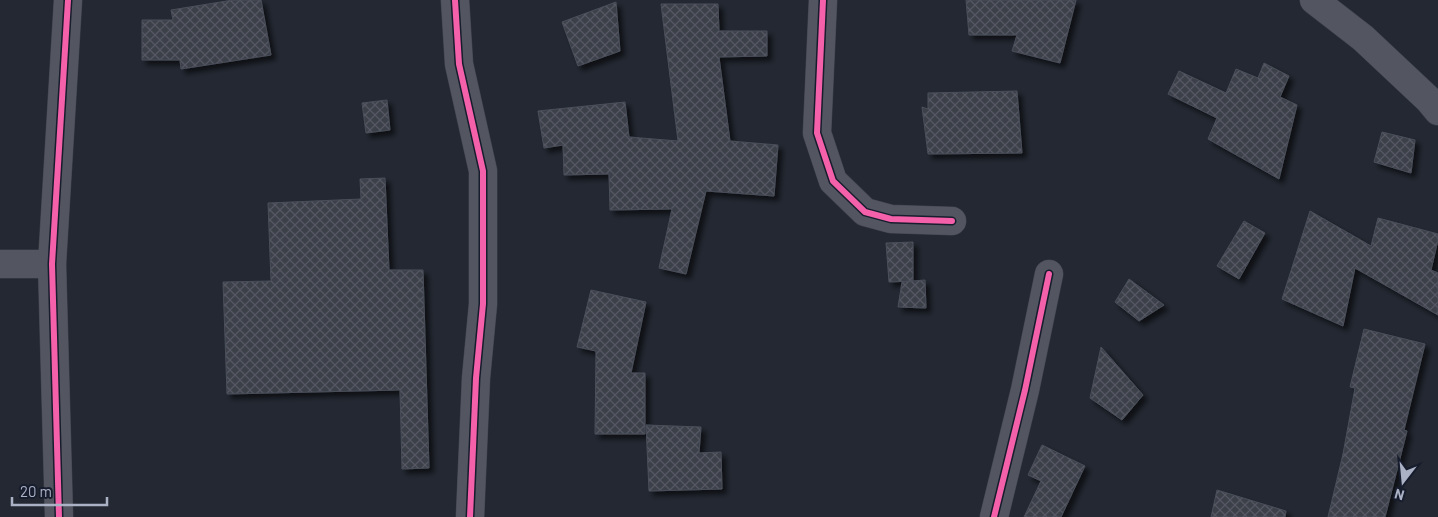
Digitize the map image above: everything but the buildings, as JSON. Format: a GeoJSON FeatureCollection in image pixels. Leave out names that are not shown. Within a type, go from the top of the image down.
{"type":"FeatureCollection","features":[{"type":"Feature","properties":{"kind":"street"},"geometry":{"type":"LineString","coordinates":[[59,517],[52,264],[68,0]]}},
{"type":"Feature","properties":{"kind":"street"},"geometry":{"type":"LineString","coordinates":[[455,0],[459,64],[483,171],[483,304],[476,378],[470,517]]}},
{"type":"Feature","properties":{"kind":"street"},"geometry":{"type":"LineString","coordinates":[[823,0],[817,133],[833,181],[865,212],[891,219],[952,221]]}},
{"type":"Feature","properties":{"kind":"street"},"geometry":{"type":"LineString","coordinates":[[1314,0],[1362,38],[1429,100],[1438,111]]}},
{"type":"Feature","properties":{"kind":"street"},"geometry":{"type":"LineString","coordinates":[[0,264],[52,264]]}},
{"type":"Feature","properties":{"kind":"street"},"geometry":{"type":"LineString","coordinates":[[994,517],[1025,390],[1049,274]]}},
{"type":"Feature","properties":{"kind":"cycle path"},"geometry":{"type":"LineString","coordinates":[[59,517],[52,264],[68,0]]}},
{"type":"Feature","properties":{"kind":"cycle path"},"geometry":{"type":"LineString","coordinates":[[455,0],[459,64],[483,171],[483,304],[476,378],[470,517]]}},
{"type":"Feature","properties":{"kind":"cycle path"},"geometry":{"type":"LineString","coordinates":[[823,0],[817,133],[833,181],[865,212],[891,219],[952,221]]}},
{"type":"Feature","properties":{"kind":"cycle path"},"geometry":{"type":"LineString","coordinates":[[994,517],[1025,390],[1049,274]]}}]}
